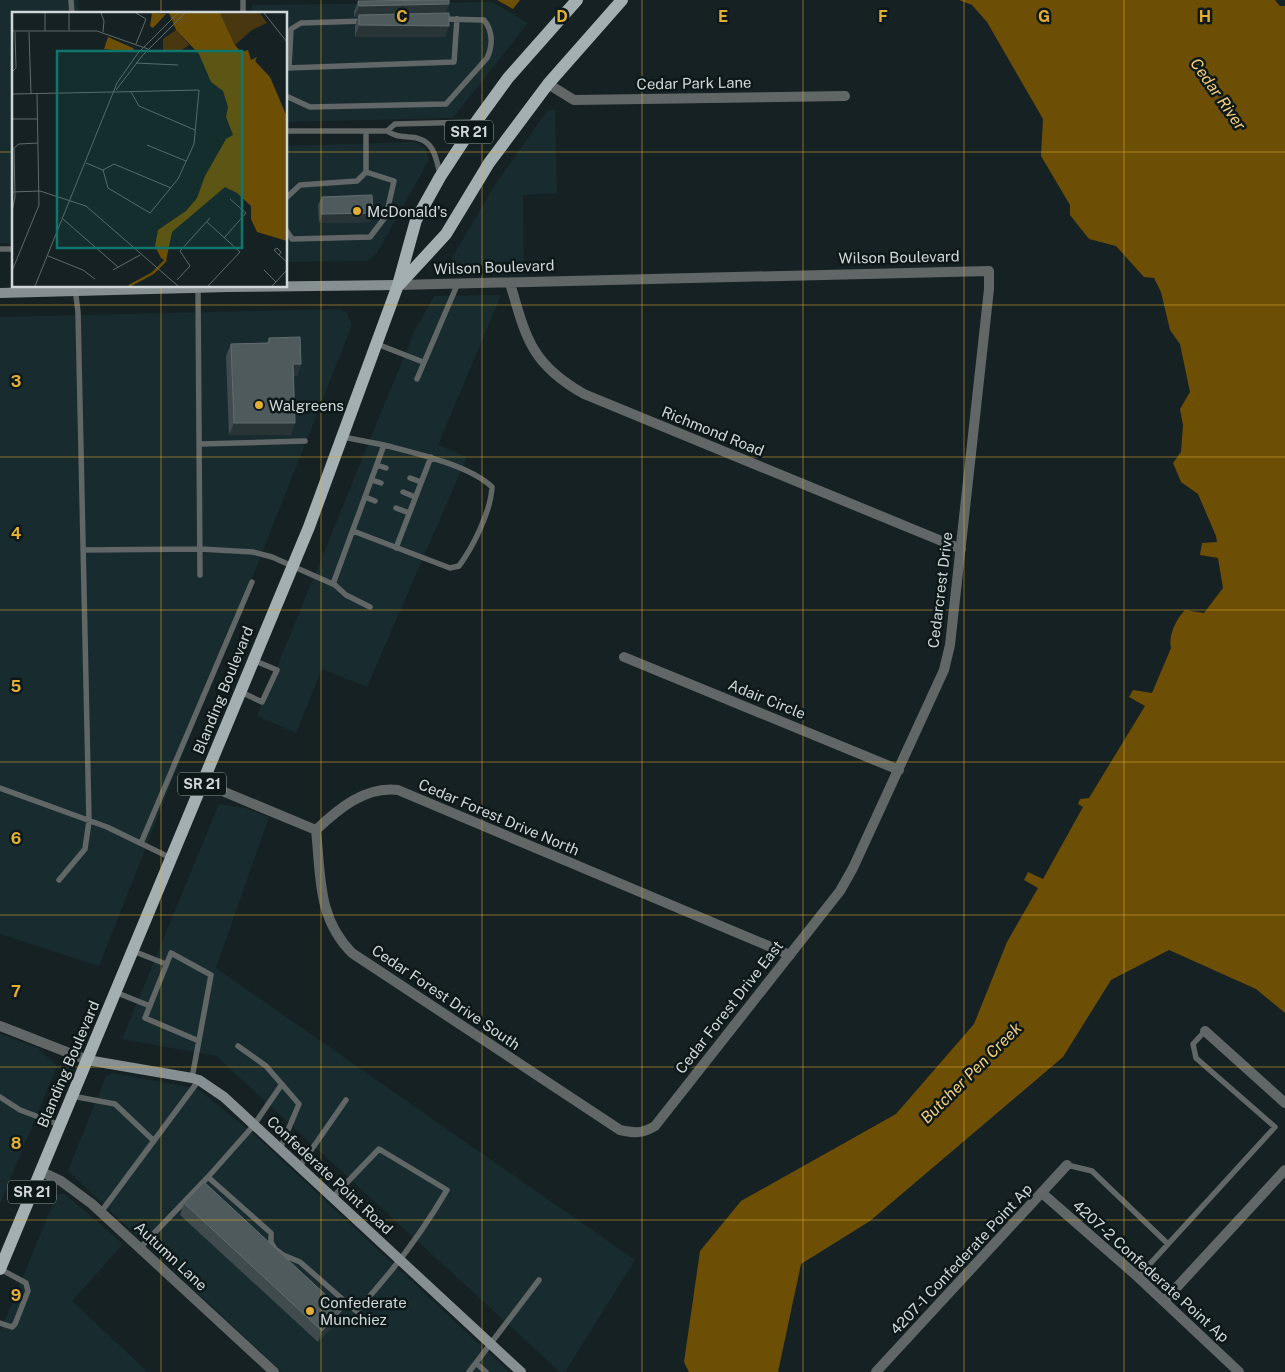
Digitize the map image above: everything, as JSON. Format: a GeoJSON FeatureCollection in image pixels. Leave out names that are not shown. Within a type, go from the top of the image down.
{"type":"FeatureCollection","features":[{"type":"Feature","properties":{"kind":"main road","name":"Blanding Boulevard"},"geometry":{"type":"LineString","coordinates":[[0,1269],[292,566],[343,437],[377,344],[398,285],[416,220],[440,177],[508,78],[577,0]]}},
{"type":"Feature","properties":{"kind":"main road","name":"Blanding Boulevard"},"geometry":{"type":"LineString","coordinates":[[398,285],[446,234],[489,163],[548,84],[622,0]]}},
{"type":"Feature","properties":{"kind":"street","name":"Cedar Park Lane"},"geometry":{"type":"LineString","coordinates":[[548,84],[574,100],[845,96]]}},
{"type":"Feature","properties":{"kind":"street","name":"Wilson Boulevard"},"geometry":{"type":"LineString","coordinates":[[288,287],[510,283],[988,270]]}},
{"type":"Feature","properties":{"kind":"street","name":"Cedarcrest Drive"},"geometry":{"type":"LineString","coordinates":[[840,891],[853,868],[944,670],[950,645],[988,289],[988,270]]}},
{"type":"Feature","properties":{"kind":"street","name":"Richmond Road"},"geometry":{"type":"LineString","coordinates":[[510,283],[526,338],[536,355],[552,373],[566,384],[584,394],[961,549]]}},
{"type":"Feature","properties":{"kind":"street","name":"Wilson Boulevard"},"geometry":{"type":"LineString","coordinates":[[0,294],[75,289],[214,288]]}},
{"type":"Feature","properties":{"kind":"street","name":"Adair Circle"},"geometry":{"type":"LineString","coordinates":[[624,657],[899,770]]}},
{"type":"Feature","properties":{"kind":"street"},"geometry":{"type":"LineString","coordinates":[[203,783],[316,830]]}},
{"type":"Feature","properties":{"kind":"street","name":"Cedar Forest Drive North"},"geometry":{"type":"LineString","coordinates":[[316,830],[329,817],[362,795],[385,789],[398,790],[790,955]]}},
{"type":"Feature","properties":{"kind":"street","name":"Cedar Forest Drive South"},"geometry":{"type":"LineString","coordinates":[[316,830],[324,908],[340,941],[352,953],[620,1130],[636,1134]]}},
{"type":"Feature","properties":{"kind":"street","name":"Cedar Forest Drive East"},"geometry":{"type":"LineString","coordinates":[[636,1134],[655,1126],[840,891]]}},
{"type":"Feature","properties":{"kind":"street"},"geometry":{"type":"LineString","coordinates":[[0,1026],[87,1060]]}},
{"type":"Feature","properties":{"kind":"street"},"geometry":{"type":"LineString","coordinates":[[1205,1031],[1285,1102]]}},
{"type":"Feature","properties":{"kind":"street","name":"Confederate Point Road"},"geometry":{"type":"LineString","coordinates":[[87,1060],[196,1079],[224,1097],[521,1372]]}},
{"type":"Feature","properties":{"kind":"street","name":"4207-1 Confederate Point Ap"},"geometry":{"type":"LineString","coordinates":[[876,1372],[1067,1165]]}},
{"type":"Feature","properties":{"kind":"street"},"geometry":{"type":"LineString","coordinates":[[1164,1301],[1285,1170]]}},
{"type":"Feature","properties":{"kind":"street","name":"Autumn Lane"},"geometry":{"type":"LineString","coordinates":[[40,1171],[60,1181],[101,1212],[274,1372]]}},
{"type":"Feature","properties":{"kind":"street","name":"4207-2 Confederate Point Ap"},"geometry":{"type":"LineString","coordinates":[[1042,1193],[1138,1277],[1239,1372]]}},
{"type":"Feature","properties":{"kind":"lane"},"geometry":{"type":"LineString","coordinates":[[369,21],[301,23],[291,29],[288,67],[454,62],[457,18]]}},
{"type":"Feature","properties":{"kind":"lane"},"geometry":{"type":"LineString","coordinates":[[288,97],[310,107],[446,104],[490,51],[492,38],[489,26],[484,20],[438,19]]}},
{"type":"Feature","properties":{"kind":"lane"},"geometry":{"type":"LineString","coordinates":[[387,131],[395,124],[476,122]]}},
{"type":"Feature","properties":{"kind":"lane"},"geometry":{"type":"LineString","coordinates":[[288,131],[387,131],[396,137],[423,139],[431,145],[435,153],[440,177]]}},
{"type":"Feature","properties":{"kind":"lane"},"geometry":{"type":"LineString","coordinates":[[288,196],[300,185],[357,181],[366,172],[366,131]]}},
{"type":"Feature","properties":{"kind":"lane"},"geometry":{"type":"LineString","coordinates":[[288,233],[292,239],[370,237],[386,216],[394,180],[366,172]]}},
{"type":"Feature","properties":{"kind":"lane"},"geometry":{"type":"LineString","coordinates":[[417,378],[458,283]]}},
{"type":"Feature","properties":{"kind":"lane"},"geometry":{"type":"LineString","coordinates":[[59,880],[85,849],[89,821],[75,289]]}},
{"type":"Feature","properties":{"kind":"lane"},"geometry":{"type":"LineString","coordinates":[[198,289],[200,575]]}},
{"type":"Feature","properties":{"kind":"lane"},"geometry":{"type":"LineString","coordinates":[[377,344],[423,362]]}},
{"type":"Feature","properties":{"kind":"lane"},"geometry":{"type":"LineString","coordinates":[[343,437],[431,457],[484,480],[492,487],[492,501],[466,556],[459,566],[450,568],[352,531]]}},
{"type":"Feature","properties":{"kind":"lane"},"geometry":{"type":"LineString","coordinates":[[200,444],[305,441]]}},
{"type":"Feature","properties":{"kind":"lane"},"geometry":{"type":"LineString","coordinates":[[333,584],[384,445]]}},
{"type":"Feature","properties":{"kind":"lane"},"geometry":{"type":"LineString","coordinates":[[396,548],[431,457]]}},
{"type":"Feature","properties":{"kind":"lane"},"geometry":{"type":"LineString","coordinates":[[377,465],[386,468]]}},
{"type":"Feature","properties":{"kind":"lane"},"geometry":{"type":"LineString","coordinates":[[410,478],[421,482]]}},
{"type":"Feature","properties":{"kind":"lane"},"geometry":{"type":"LineString","coordinates":[[372,480],[381,483]]}},
{"type":"Feature","properties":{"kind":"lane"},"geometry":{"type":"LineString","coordinates":[[403,492],[415,496]]}},
{"type":"Feature","properties":{"kind":"lane"},"geometry":{"type":"LineString","coordinates":[[365,497],[375,501]]}},
{"type":"Feature","properties":{"kind":"lane"},"geometry":{"type":"LineString","coordinates":[[396,508],[409,513]]}},
{"type":"Feature","properties":{"kind":"lane"},"geometry":{"type":"LineString","coordinates":[[83,550],[200,549],[217,552],[253,552],[333,584],[346,595],[370,607]]}},
{"type":"Feature","properties":{"kind":"lane"},"geometry":{"type":"LineString","coordinates":[[141,843],[252,582]]}},
{"type":"Feature","properties":{"kind":"lane"},"geometry":{"type":"LineString","coordinates":[[240,691],[262,702],[277,670],[253,660]]}},
{"type":"Feature","properties":{"kind":"lane"},"geometry":{"type":"LineString","coordinates":[[0,788],[89,821],[172,858]]}},
{"type":"Feature","properties":{"kind":"lane"},"geometry":{"type":"LineString","coordinates":[[133,950],[166,964]]}},
{"type":"Feature","properties":{"kind":"lane"},"geometry":{"type":"LineString","coordinates":[[101,1212],[154,1142],[196,1079],[199,1041],[211,975],[171,953],[145,1018],[199,1041]]}},
{"type":"Feature","properties":{"kind":"lane"},"geometry":{"type":"LineString","coordinates":[[115,992],[150,1006]]}},
{"type":"Feature","properties":{"kind":"lane"},"geometry":{"type":"LineString","coordinates":[[1138,1277],[1275,1127],[1196,1058],[1192,1044],[1205,1031]]}},
{"type":"Feature","properties":{"kind":"lane"},"geometry":{"type":"LineString","coordinates":[[238,1046],[266,1066],[299,1104],[280,1149]]}},
{"type":"Feature","properties":{"kind":"lane"},"geometry":{"type":"LineString","coordinates":[[140,1248],[208,1177],[254,1125],[282,1084]]}},
{"type":"Feature","properties":{"kind":"lane"},"geometry":{"type":"LineString","coordinates":[[72,1096],[115,1104],[154,1142]]}},
{"type":"Feature","properties":{"kind":"lane"},"geometry":{"type":"LineString","coordinates":[[0,1097],[20,1110],[60,1125]]}},
{"type":"Feature","properties":{"kind":"lane"},"geometry":{"type":"LineString","coordinates":[[300,1166],[346,1100]]}},
{"type":"Feature","properties":{"kind":"lane"},"geometry":{"type":"LineString","coordinates":[[208,1177],[271,1233],[271,1242],[275,1249],[283,1256],[300,1262],[356,1311],[401,1261],[447,1190],[380,1149],[333,1197]]}},
{"type":"Feature","properties":{"kind":"lane"},"geometry":{"type":"LineString","coordinates":[[1067,1165],[1092,1172],[1168,1244]]}},
{"type":"Feature","properties":{"kind":"lane"},"geometry":{"type":"LineString","coordinates":[[0,1269],[26,1283],[28,1291],[15,1324],[12,1327],[0,1323]]}},
{"type":"Feature","properties":{"kind":"lane"},"geometry":{"type":"LineString","coordinates":[[469,1372],[539,1280]]}},
{"type":"Feature","properties":{"kind":"lane"},"geometry":{"type":"LineString","coordinates":[[476,1363],[486,1372]]}},
{"type":"Feature","properties":{"kind":"shaded area"},"geometry":{"type":"Polygon","coordinates":[[[0,0],[78,0],[79,12],[12,12],[12,243],[0,243],[0,0]]]}},
{"type":"Feature","properties":{"kind":"shaded area"},"geometry":{"type":"Polygon","coordinates":[[[492,2],[528,23],[453,118],[288,122],[288,12],[253,12],[252,5],[492,2]]]}},
{"type":"Feature","properties":{"kind":"shaded area"},"geometry":{"type":"Polygon","coordinates":[[[555,110],[557,193],[523,195],[524,275],[476,275],[459,268],[452,258],[493,188],[547,111],[555,110]]]}},
{"type":"Feature","properties":{"kind":"shaded area"},"geometry":{"type":"Polygon","coordinates":[[[415,142],[425,148],[429,160],[377,253],[367,261],[288,262],[288,146],[415,142]]]}},
{"type":"Feature","properties":{"kind":"shaded area"},"geometry":{"type":"Polygon","coordinates":[[[501,295],[438,445],[467,457],[367,687],[322,669],[296,733],[257,716],[414,332],[434,296],[501,295]]]}},
{"type":"Feature","properties":{"kind":"shaded area"},"geometry":{"type":"Polygon","coordinates":[[[339,309],[346,312],[352,325],[99,966],[0,934],[0,317],[339,309]]]}},
{"type":"Feature","properties":{"kind":"shaded area"},"geometry":{"type":"Polygon","coordinates":[[[219,804],[245,808],[269,817],[216,968],[635,1260],[565,1372],[560,1372],[216,1056],[122,1039],[219,804]]]}},
{"type":"Feature","properties":{"kind":"shaded area"},"geometry":{"type":"Polygon","coordinates":[[[0,1034],[38,1048],[57,1066],[0,1204],[0,1034]]]}},
{"type":"Feature","properties":{"kind":"shaded area"},"geometry":{"type":"Polygon","coordinates":[[[113,1073],[198,1089],[256,1136],[509,1372],[282,1372],[68,1171],[106,1076],[113,1073]]]}},
{"type":"Feature","properties":{"kind":"shaded area"},"geometry":{"type":"Polygon","coordinates":[[[57,1194],[65,1194],[123,1244],[72,1301],[148,1372],[0,1372],[0,1332],[57,1194]]]}},
{"type":"Feature","properties":{"kind":"water"},"geometry":{"type":"Polygon","coordinates":[[[497,0],[520,0],[513,9],[497,0]]]}},
{"type":"Feature","properties":{"kind":"water"},"geometry":{"type":"Polygon","coordinates":[[[959,0],[1275,0],[1280,6],[1285,6],[1285,1013],[1256,989],[1169,950],[1111,980],[1063,1057],[870,1221],[801,1264],[778,1372],[689,1372],[684,1362],[700,1251],[741,1201],[896,1114],[974,1024],[1007,942],[1038,888],[1024,880],[1028,872],[1043,879],[1083,807],[1078,804],[1080,799],[1089,798],[1145,706],[1129,697],[1133,690],[1152,693],[1171,648],[1172,633],[1179,618],[1185,610],[1204,613],[1223,588],[1218,558],[1200,555],[1202,543],[1217,542],[1216,536],[1198,494],[1181,482],[1173,463],[1181,452],[1183,425],[1180,409],[1190,392],[1180,344],[1170,330],[1161,292],[1154,278],[1144,277],[1116,246],[1089,239],[1070,215],[1070,205],[1041,156],[1043,119],[987,22],[972,5],[959,0]]]}},
{"type":"Feature","properties":{"kind":"building"},"geometry":{"type":"Polygon","coordinates":[[[449,0],[449,4],[359,6],[358,1],[449,0]]]}},
{"type":"Feature","properties":{"kind":"building"},"geometry":{"type":"Polygon","coordinates":[[[449,13],[449,26],[359,25],[359,15],[449,13]]]}},
{"type":"Feature","properties":{"kind":"building"},"geometry":{"type":"Polygon","coordinates":[[[372,195],[373,213],[322,214],[322,197],[372,195]]]}},
{"type":"Feature","properties":{"kind":"building","name":"Walgreens"},"geometry":{"type":"Polygon","coordinates":[[[300,337],[301,364],[293,364],[295,423],[234,423],[231,344],[269,343],[269,338],[300,337]]]}},
{"type":"Feature","properties":{"kind":"building"},"geometry":{"type":"Polygon","coordinates":[[[204,1182],[342,1310],[322,1331],[184,1203],[204,1182]]]}},
{"type":"Feature","properties":{"kind":"place","name":"McDonald's"},"geometry":{"type":"Point","coordinates":[357,211]}},
{"type":"Feature","properties":{"kind":"place","name":"Walgreens"},"geometry":{"type":"Point","coordinates":[259,405]}},
{"type":"Feature","properties":{"kind":"place","name":"Confederate Munchiez"},"geometry":{"type":"Point","coordinates":[310,1311]}},
{"type":"Feature","properties":{"kind":"water label","name":"Cedar River"},"geometry":{"type":"Point","coordinates":[1218,94]}},
{"type":"Feature","properties":{"kind":"water label","name":"Butcher Pen Creek"},"geometry":{"type":"Point","coordinates":[971,1073]}}]}
